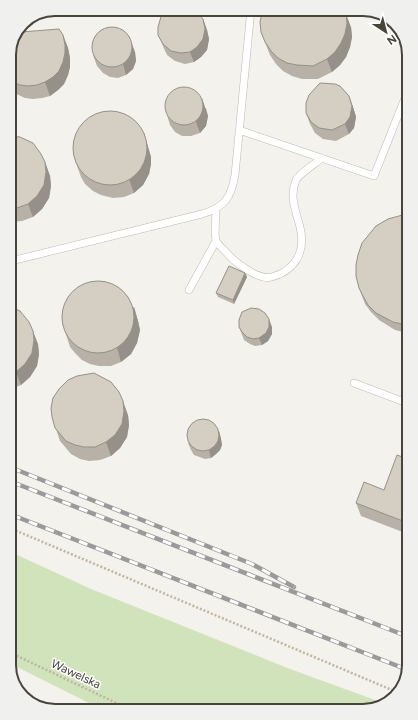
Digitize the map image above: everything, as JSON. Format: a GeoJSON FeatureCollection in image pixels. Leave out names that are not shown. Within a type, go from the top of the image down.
{"type":"FeatureCollection","features":[{"type":"Feature","properties":{"kind":"lane"},"geometry":{"type":"LineString","coordinates":[[16,260],[216,210],[226,200],[232,190],[250,16]]}},
{"type":"Feature","properties":{"kind":"lane"},"geometry":{"type":"LineString","coordinates":[[239,130],[374,176],[402,106]]}},
{"type":"Feature","properties":{"kind":"lane"},"geometry":{"type":"LineString","coordinates":[[216,240],[231,258],[250,271],[269,278],[282,274],[295,263],[300,252],[302,242],[300,228],[294,211],[292,195],[297,179],[322,158]]}},
{"type":"Feature","properties":{"kind":"lane"},"geometry":{"type":"LineString","coordinates":[[189,290],[216,240],[216,210]]}},
{"type":"Feature","properties":{"kind":"lane"},"geometry":{"type":"LineString","coordinates":[[354,383],[402,401]]}},
{"type":"Feature","properties":{"kind":"path"},"geometry":{"type":"LineString","coordinates":[[16,531],[393,690]]}},
{"type":"Feature","properties":{"kind":"path","name":"Wawelska"},"geometry":{"type":"LineString","coordinates":[[16,655],[118,704]]}},
{"type":"Feature","properties":{"kind":"green space"},"geometry":{"type":"Polygon","coordinates":[[[16,554],[91,589],[290,669],[378,701],[363,704],[91,704],[16,666],[16,554]]]}},
{"type":"Feature","properties":{"kind":"building"},"geometry":{"type":"Polygon","coordinates":[[[161,16],[200,16],[203,19],[205,29],[203,39],[197,47],[190,52],[181,53],[171,51],[163,44],[158,35],[158,27],[161,16]]]}},
{"type":"Feature","properties":{"kind":"building"},"geometry":{"type":"Polygon","coordinates":[[[261,16],[346,16],[347,23],[345,34],[335,52],[327,59],[313,66],[287,63],[278,58],[265,42],[261,32],[260,22],[261,16]]]}},
{"type":"Feature","properties":{"kind":"building"},"geometry":{"type":"Polygon","coordinates":[[[112,27],[123,30],[129,36],[132,47],[129,58],[123,64],[112,67],[101,64],[95,58],[92,47],[95,36],[101,30],[112,27]]]}},
{"type":"Feature","properties":{"kind":"building"},"geometry":{"type":"Polygon","coordinates":[[[59,29],[63,35],[65,53],[59,71],[53,77],[37,85],[20,85],[16,83],[16,52],[17,45],[24,32],[59,29]]]}},
{"type":"Feature","properties":{"kind":"building"},"geometry":{"type":"Polygon","coordinates":[[[320,83],[335,84],[340,86],[349,96],[352,106],[350,117],[345,124],[332,130],[319,128],[311,122],[306,113],[306,103],[309,95],[320,83]]]}},
{"type":"Feature","properties":{"kind":"building"},"geometry":{"type":"Polygon","coordinates":[[[180,87],[188,87],[198,92],[202,99],[202,113],[198,120],[188,125],[180,125],[170,120],[168,117],[165,110],[165,102],[170,92],[173,90],[180,87]]]}},
{"type":"Feature","properties":{"kind":"building"},"geometry":{"type":"Polygon","coordinates":[[[110,111],[124,114],[136,122],[144,134],[147,148],[144,162],[136,174],[124,182],[110,185],[96,182],[84,174],[76,162],[73,148],[76,134],[84,122],[96,114],[110,111]]]}},
{"type":"Feature","properties":{"kind":"building"},"geometry":{"type":"Polygon","coordinates":[[[16,137],[33,143],[45,162],[46,172],[44,185],[37,196],[28,204],[17,208],[16,137]]]}},
{"type":"Feature","properties":{"kind":"building"},"geometry":{"type":"Polygon","coordinates":[[[402,215],[402,324],[393,322],[376,313],[368,305],[359,288],[356,276],[356,265],[362,243],[376,226],[388,219],[402,215]]]}},
{"type":"Feature","properties":{"kind":"building"},"geometry":{"type":"Polygon","coordinates":[[[229,266],[245,273],[233,300],[216,293],[229,266]]]}},
{"type":"Feature","properties":{"kind":"building"},"geometry":{"type":"Polygon","coordinates":[[[91,281],[105,281],[112,283],[124,291],[132,303],[134,317],[132,331],[124,343],[112,351],[105,353],[91,353],[84,351],[72,343],[64,331],[62,324],[62,310],[64,303],[72,291],[84,283],[91,281]]]}},
{"type":"Feature","properties":{"kind":"building"},"geometry":{"type":"Polygon","coordinates":[[[251,308],[259,309],[265,313],[269,319],[269,327],[266,333],[259,338],[253,339],[247,337],[239,327],[239,320],[242,312],[251,308]]]}},
{"type":"Feature","properties":{"kind":"building"},"geometry":{"type":"Polygon","coordinates":[[[16,309],[20,311],[29,322],[33,331],[34,340],[32,353],[25,364],[16,372],[16,309]]]}},
{"type":"Feature","properties":{"kind":"building"},"geometry":{"type":"Polygon","coordinates":[[[94,373],[111,382],[119,392],[123,401],[124,411],[122,424],[115,435],[106,442],[95,447],[84,447],[66,441],[55,428],[51,408],[53,398],[68,380],[77,376],[94,373]]]}},
{"type":"Feature","properties":{"kind":"building"},"geometry":{"type":"Polygon","coordinates":[[[200,419],[206,419],[216,426],[219,435],[218,441],[212,448],[206,451],[200,451],[190,444],[187,438],[187,432],[194,422],[200,419]]]}},
{"type":"Feature","properties":{"kind":"building"},"geometry":{"type":"Polygon","coordinates":[[[397,455],[402,457],[402,521],[356,503],[364,482],[384,490],[397,455]]]}},
{"type":"Feature","properties":{"kind":"railway"},"geometry":{"type":"LineString","coordinates":[[16,470],[252,564],[294,587]]}},
{"type":"Feature","properties":{"kind":"railway"},"geometry":{"type":"LineString","coordinates":[[16,484],[402,634]]}},
{"type":"Feature","properties":{"kind":"railway"},"geometry":{"type":"LineString","coordinates":[[16,517],[402,668]]}}]}
